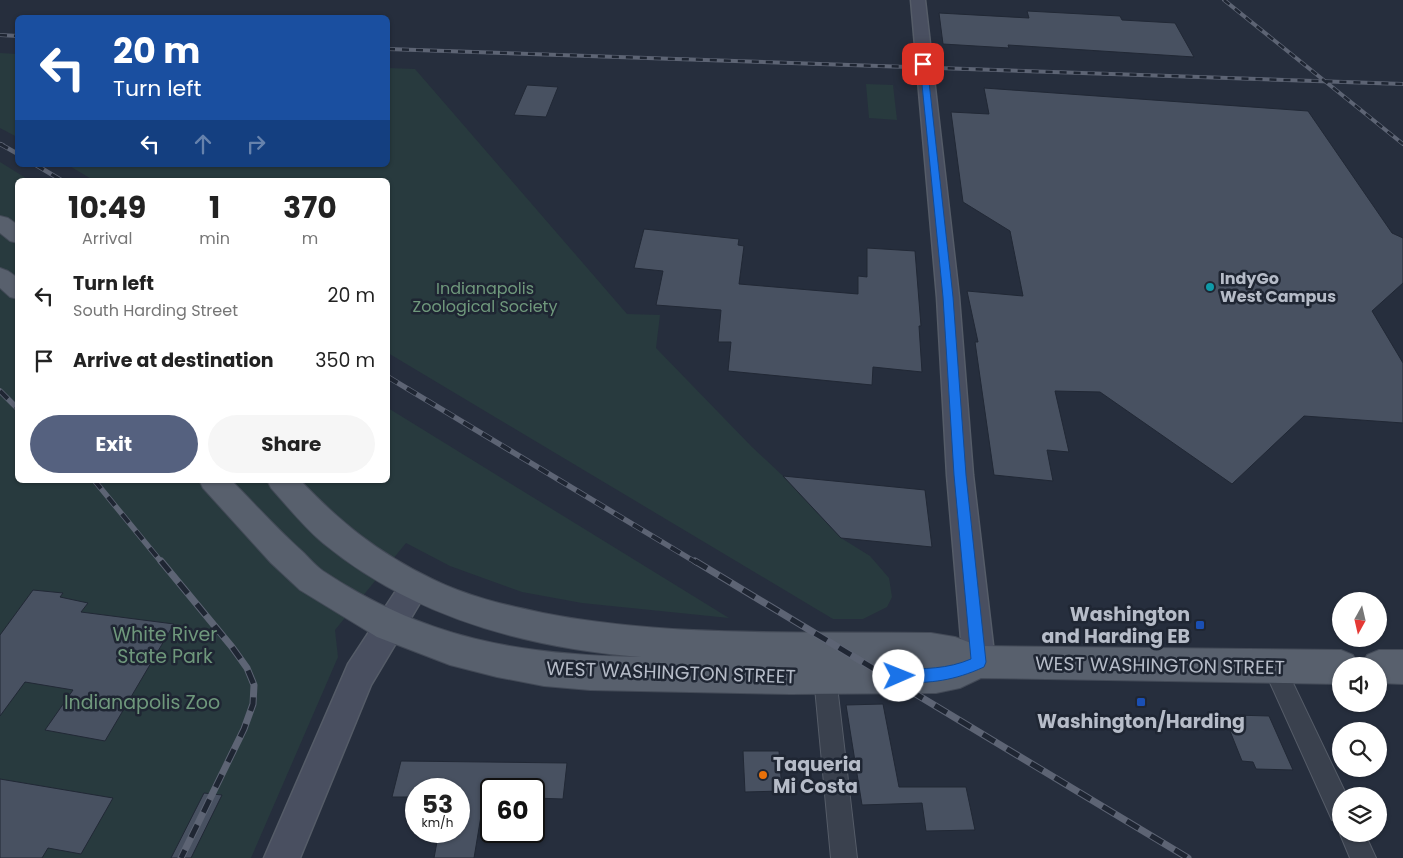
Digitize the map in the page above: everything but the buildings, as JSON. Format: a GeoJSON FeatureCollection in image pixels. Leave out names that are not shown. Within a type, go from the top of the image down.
{"type":"FeatureCollection","features":[{"type":"Feature","properties":{"kind":"main road"},"geometry":{"type":"LineString","coordinates":[[0,223],[15,234]]}},
{"type":"Feature","properties":{"kind":"main road"},"geometry":{"type":"LineString","coordinates":[[0,276],[15,288]]}},
{"type":"Feature","properties":{"kind":"main road","name":"WEST WASHINGTON STREET"},"geometry":{"type":"LineString","coordinates":[[215,483],[282,553],[311,580],[389,626],[450,649],[497,661],[544,669],[590,673],[825,677],[936,676],[960,671],[979,662]]}},
{"type":"Feature","properties":{"kind":"main road","name":"WEST WASHINGTON STREET"},"geometry":{"type":"LineString","coordinates":[[284,483],[334,534],[383,568],[415,586],[461,606],[495,617],[577,636],[677,644],[931,649],[955,653],[979,662],[1332,667]]}},
{"type":"Feature","properties":{"kind":"main road"},"geometry":{"type":"LineString","coordinates":[[1387,667],[1403,668]]}},
{"type":"Feature","properties":{"kind":"street"},"geometry":{"type":"LineString","coordinates":[[918,0],[948,297],[960,475],[979,662]]}},
{"type":"Feature","properties":{"kind":"street"},"geometry":{"type":"LineString","coordinates":[[282,858],[359,675],[415,586]]}},
{"type":"Feature","properties":{"kind":"street"},"geometry":{"type":"LineString","coordinates":[[1274,667],[1332,792]]}},
{"type":"Feature","properties":{"kind":"street"},"geometry":{"type":"LineString","coordinates":[[825,677],[844,858]]}},
{"type":"Feature","properties":{"kind":"street"},"geometry":{"type":"LineString","coordinates":[[1356,842],[1363,858]]}},
{"type":"Feature","properties":{"kind":"green space"},"geometry":{"type":"Polygon","coordinates":[[[0,53],[15,54],[15,136],[0,128],[0,53]]]}},
{"type":"Feature","properties":{"kind":"green space","name":"Indianapolis Zoological Society"},"geometry":{"type":"Polygon","coordinates":[[[390,68],[415,69],[627,314],[660,315],[656,348],[752,447],[783,476],[841,538],[870,556],[889,578],[892,597],[887,607],[863,619],[833,619],[390,354],[390,178],[90,178],[71,167],[390,167],[390,68]]]}},
{"type":"Feature","properties":{"kind":"green space"},"geometry":{"type":"Polygon","coordinates":[[[866,84],[893,85],[897,120],[869,118],[866,84]]]}},
{"type":"Feature","properties":{"kind":"green space","name":"Indianapolis Zoo"},"geometry":{"type":"Polygon","coordinates":[[[0,162],[26,178],[15,178],[15,483],[390,483],[390,409],[729,618],[582,603],[522,592],[450,566],[406,543],[335,630],[338,657],[251,858],[0,858],[0,162]]]}},
{"type":"Feature","properties":{"kind":"railway"},"geometry":{"type":"LineString","coordinates":[[1224,0],[1325,81]]}},
{"type":"Feature","properties":{"kind":"railway"},"geometry":{"type":"LineString","coordinates":[[0,35],[15,36]]}},
{"type":"Feature","properties":{"kind":"railway"},"geometry":{"type":"LineString","coordinates":[[390,49],[1325,81]]}},
{"type":"Feature","properties":{"kind":"railway"},"geometry":{"type":"LineString","coordinates":[[1325,81],[1403,84]]}},
{"type":"Feature","properties":{"kind":"railway"},"geometry":{"type":"LineString","coordinates":[[1325,81],[1403,144]]}},
{"type":"Feature","properties":{"kind":"railway"},"geometry":{"type":"LineString","coordinates":[[3,145],[0,144],[15,152]]}},
{"type":"Feature","properties":{"kind":"railway"},"geometry":{"type":"LineString","coordinates":[[39,167],[58,178]]}},
{"type":"Feature","properties":{"kind":"railway"},"geometry":{"type":"LineString","coordinates":[[390,378],[697,563]]}},
{"type":"Feature","properties":{"kind":"railway"},"geometry":{"type":"LineString","coordinates":[[0,391],[15,406]]}},
{"type":"Feature","properties":{"kind":"railway"},"geometry":{"type":"LineString","coordinates":[[96,483],[162,563]]}},
{"type":"Feature","properties":{"kind":"railway"},"geometry":{"type":"LineString","coordinates":[[161,561],[232,647],[247,668],[254,685],[253,704],[244,729],[181,858]]}},
{"type":"Feature","properties":{"kind":"railway"},"geometry":{"type":"LineString","coordinates":[[695,561],[1188,858]]}},
{"type":"Feature","properties":{"kind":"place","name":"IndyGo West Campus"},"geometry":{"type":"Point","coordinates":[1210,287]}},
{"type":"Feature","properties":{"kind":"place","name":"Washington and Harding EB"},"geometry":{"type":"Point","coordinates":[1200,625]}},
{"type":"Feature","properties":{"kind":"place","name":"Washington/Harding"},"geometry":{"type":"Point","coordinates":[1141,702]}},
{"type":"Feature","properties":{"kind":"place","name":"Taqueria Mi Costa"},"geometry":{"type":"Point","coordinates":[763,775]}},
{"type":"Feature","properties":{"kind":"route"},"geometry":{"type":"LineString","coordinates":[[899,676],[936,676],[960,671],[979,662],[960,475],[948,297],[923,64]]}},
{"type":"Feature","properties":{"kind":"park label","name":"White River State Park"},"geometry":{"type":"Point","coordinates":[165,645]}}]}
